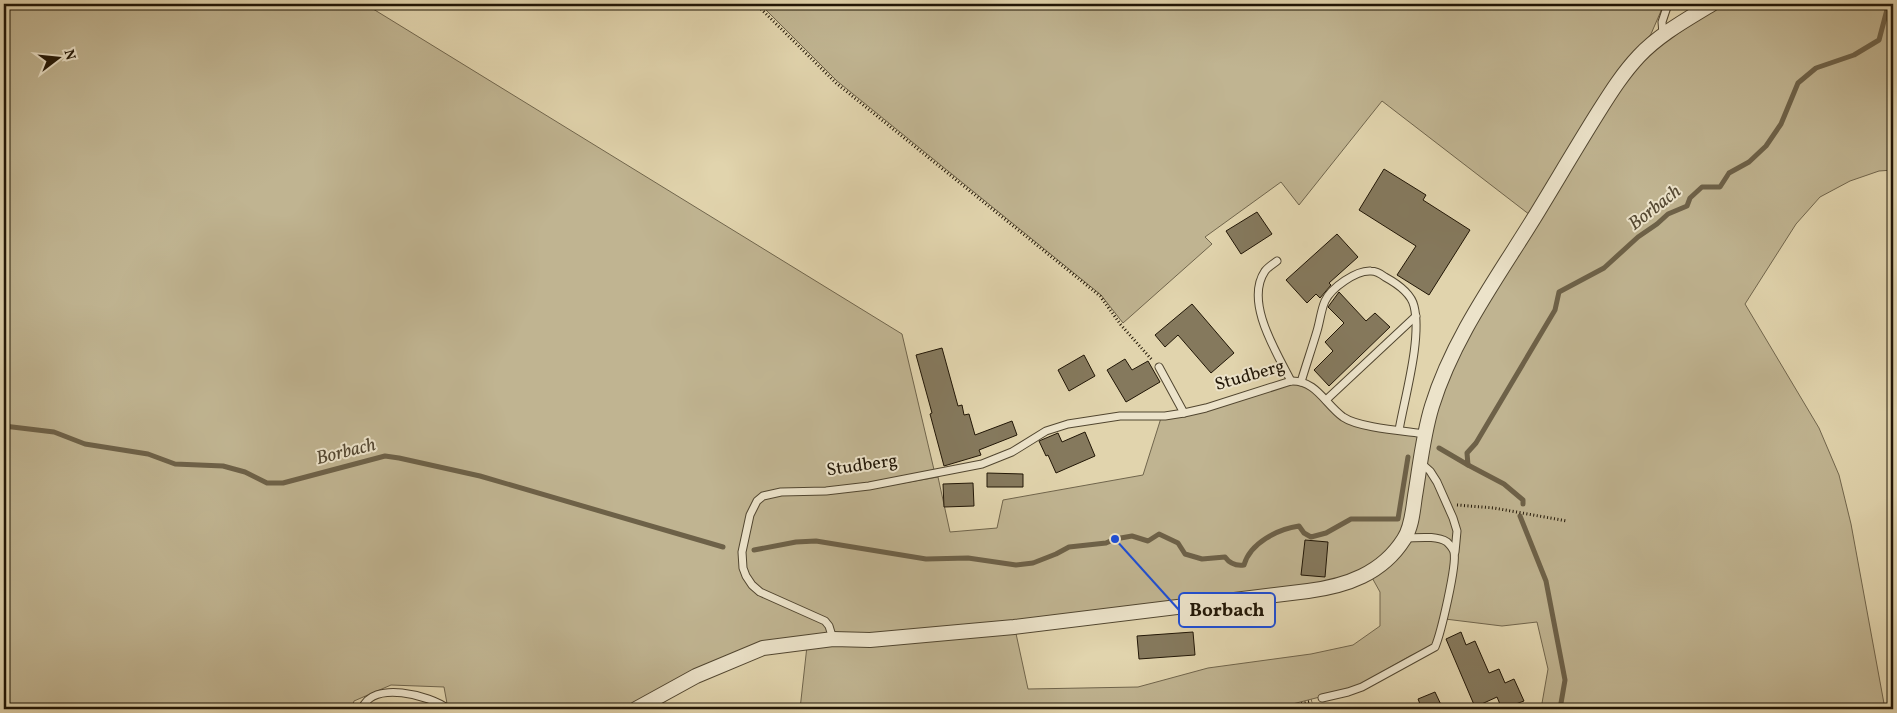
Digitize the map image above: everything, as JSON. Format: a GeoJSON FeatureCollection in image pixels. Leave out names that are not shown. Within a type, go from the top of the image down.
{"type":"FeatureCollection","features":[{"type":"Feature","properties":{"kind":"street"},"geometry":{"type":"LineString","coordinates":[[636,709],[696,676],[754,651],[773,646],[833,639],[870,640],[1014,627],[1333,587],[1360,578],[1378,568],[1393,555],[1405,538],[1412,516],[1425,434],[1432,407],[1456,346],[1477,309],[1623,74],[1663,34],[1712,4]]}},
{"type":"Feature","properties":{"kind":"lane"},"geometry":{"type":"LineString","coordinates":[[1663,34],[1662,22],[1668,4]]}},
{"type":"Feature","properties":{"kind":"lane"},"geometry":{"type":"LineString","coordinates":[[1277,261],[1266,270],[1261,279],[1258,290],[1259,305],[1263,325],[1291,381]]}},
{"type":"Feature","properties":{"kind":"lane"},"geometry":{"type":"LineString","coordinates":[[1301,382],[1325,300],[1335,288],[1347,280],[1367,271],[1382,274],[1409,296],[1414,305],[1416,316],[1411,366],[1399,430]]}},
{"type":"Feature","properties":{"kind":"lane"},"geometry":{"type":"LineString","coordinates":[[1326,400],[1416,316]]}},
{"type":"Feature","properties":{"kind":"lane"},"geometry":{"type":"LineString","coordinates":[[1159,367],[1184,413]]}},
{"type":"Feature","properties":{"kind":"lane","name":"Studberg"},"geometry":{"type":"LineString","coordinates":[[833,639],[829,626],[825,621],[766,595],[749,582],[743,568],[744,542],[750,514],[759,498],[781,492],[826,491],[862,487],[982,464],[1012,452],[1046,431],[1068,424],[1120,416],[1165,416],[1184,413],[1206,408],[1291,381],[1301,382],[1310,386],[1341,416],[1349,420],[1425,434]]}},
{"type":"Feature","properties":{"kind":"lane"},"geometry":{"type":"LineString","coordinates":[[1322,698],[1362,687],[1435,647],[1444,619],[1454,558],[1456,531],[1447,504],[1430,471],[1420,463]]}},
{"type":"Feature","properties":{"kind":"lane"},"geometry":{"type":"LineString","coordinates":[[1405,538],[1441,539],[1451,546],[1454,558]]}},
{"type":"Feature","properties":{"kind":"lane"},"geometry":{"type":"LineString","coordinates":[[362,709],[364,703],[370,698],[382,694],[397,693],[417,694],[448,709]]}},
{"type":"Feature","properties":{"kind":"path"},"geometry":{"type":"LineString","coordinates":[[756,4],[836,83],[1100,296],[1121,325],[1159,367]]}},
{"type":"Feature","properties":{"kind":"path"},"geometry":{"type":"LineString","coordinates":[[1447,504],[1494,508],[1567,521]]}},
{"type":"Feature","properties":{"kind":"path"},"geometry":{"type":"LineString","coordinates":[[1281,709],[1322,698]]}},
{"type":"Feature","properties":{"kind":"shaded area"},"geometry":{"type":"Polygon","coordinates":[[[4,4],[365,4],[902,334],[935,474],[826,488],[781,490],[752,503],[747,514],[741,542],[747,583],[817,618],[827,627],[830,638],[786,639],[663,688],[627,709],[448,709],[444,687],[391,685],[354,701],[351,709],[4,709],[4,4]]]}},
{"type":"Feature","properties":{"kind":"shaded area"},"geometry":{"type":"Polygon","coordinates":[[[760,4],[1664,4],[1651,34],[1604,93],[1530,215],[1382,101],[1299,205],[1281,182],[1205,237],[1212,244],[1123,323],[1101,295],[837,81],[760,4]]]}},
{"type":"Feature","properties":{"kind":"shaded area"},"geometry":{"type":"Polygon","coordinates":[[[1721,4],[1887,4],[1893,13],[1893,170],[1879,171],[1850,181],[1820,197],[1796,224],[1745,304],[1819,428],[1839,475],[1851,524],[1885,709],[1541,709],[1548,669],[1537,622],[1502,626],[1445,619],[1456,561],[1446,541],[1408,537],[1437,410],[1461,348],[1613,97],[1651,52],[1721,4]]]}},
{"type":"Feature","properties":{"kind":"shaded area"},"geometry":{"type":"Polygon","coordinates":[[[1291,384],[1300,384],[1314,392],[1340,417],[1422,436],[1412,502],[1395,548],[1348,581],[1108,612],[834,637],[831,625],[770,594],[751,578],[746,570],[745,549],[751,518],[758,505],[771,496],[869,489],[938,477],[950,532],[997,528],[1003,500],[1143,475],[1161,418],[1291,384]]]}},
{"type":"Feature","properties":{"kind":"shaded area"},"geometry":{"type":"Polygon","coordinates":[[[1405,540],[1441,540],[1453,552],[1442,619],[1432,646],[1347,690],[1273,709],[800,709],[807,646],[1015,629],[1028,689],[1138,687],[1208,668],[1311,654],[1353,645],[1380,626],[1380,592],[1370,574],[1405,540]]]}},
{"type":"Feature","properties":{"kind":"building"},"geometry":{"type":"Polygon","coordinates":[[[1384,169],[1426,195],[1423,200],[1470,230],[1429,295],[1397,275],[1416,246],[1359,210],[1384,169]]]}},
{"type":"Feature","properties":{"kind":"building"},"geometry":{"type":"Polygon","coordinates":[[[1257,212],[1272,234],[1241,254],[1226,231],[1257,212]]]}},
{"type":"Feature","properties":{"kind":"building"},"geometry":{"type":"Polygon","coordinates":[[[1337,234],[1358,257],[1329,283],[1331,285],[1320,298],[1316,294],[1307,303],[1286,280],[1337,234]]]}},
{"type":"Feature","properties":{"kind":"building"},"geometry":{"type":"Polygon","coordinates":[[[1339,292],[1366,321],[1375,313],[1390,327],[1329,386],[1314,370],[1333,351],[1325,342],[1344,323],[1328,307],[1339,292]]]}},
{"type":"Feature","properties":{"kind":"building"},"geometry":{"type":"Polygon","coordinates":[[[1192,304],[1234,353],[1211,373],[1178,335],[1165,347],[1155,335],[1192,304]]]}},
{"type":"Feature","properties":{"kind":"building"},"geometry":{"type":"Polygon","coordinates":[[[942,348],[958,406],[962,405],[964,415],[969,414],[975,435],[1012,421],[1017,435],[979,450],[981,455],[944,466],[916,355],[942,348]]]}},
{"type":"Feature","properties":{"kind":"building"},"geometry":{"type":"Polygon","coordinates":[[[1084,355],[1095,376],[1069,391],[1058,370],[1084,355]]]}},
{"type":"Feature","properties":{"kind":"building"},"geometry":{"type":"Polygon","coordinates":[[[1125,359],[1132,370],[1148,361],[1160,382],[1126,402],[1107,370],[1125,359]]]}},
{"type":"Feature","properties":{"kind":"building"},"geometry":{"type":"Polygon","coordinates":[[[1085,432],[1095,456],[1056,473],[1039,441],[1058,433],[1062,442],[1085,432]]]}},
{"type":"Feature","properties":{"kind":"building"},"geometry":{"type":"Polygon","coordinates":[[[987,473],[1023,474],[1023,487],[987,487],[987,473]]]}},
{"type":"Feature","properties":{"kind":"building"},"geometry":{"type":"Polygon","coordinates":[[[973,483],[974,506],[944,507],[943,484],[973,483]]]}},
{"type":"Feature","properties":{"kind":"building"},"geometry":{"type":"Polygon","coordinates":[[[1305,540],[1328,542],[1325,577],[1301,575],[1305,540]]]}},
{"type":"Feature","properties":{"kind":"building"},"geometry":{"type":"Polygon","coordinates":[[[1193,632],[1195,655],[1139,659],[1137,636],[1193,632]]]}},
{"type":"Feature","properties":{"kind":"building"},"geometry":{"type":"Polygon","coordinates":[[[1461,632],[1466,645],[1475,641],[1489,673],[1499,669],[1505,683],[1514,679],[1524,701],[1502,709],[1497,697],[1475,707],[1446,639],[1461,632]]]}},
{"type":"Feature","properties":{"kind":"building"},"geometry":{"type":"Polygon","coordinates":[[[1435,692],[1443,709],[1422,709],[1418,699],[1435,692]]]}},
{"type":"Feature","properties":{"kind":"waterway","name":"Borbach"},"geometry":{"type":"LineString","coordinates":[[1439,448],[1468,465],[1467,453],[1476,443],[1555,310],[1559,292],[1604,268],[1638,237],[1668,214],[1687,206],[1690,198],[1702,187],[1720,187],[1729,173],[1749,162],[1766,146],[1781,124],[1798,83],[1816,68],[1854,55],[1879,40],[1888,6]]}},
{"type":"Feature","properties":{"kind":"waterway","name":"Borbach"},"geometry":{"type":"LineString","coordinates":[[4,426],[54,432],[85,444],[148,454],[175,464],[223,466],[245,472],[267,483],[283,483],[385,456],[399,458],[480,476],[723,547]]}},
{"type":"Feature","properties":{"kind":"waterway","name":"Borbach"},"geometry":{"type":"LineString","coordinates":[[754,550],[796,542],[816,541],[926,559],[968,558],[1016,565],[1033,563],[1069,547],[1106,543],[1115,539],[1132,536],[1148,541],[1159,534],[1178,543],[1185,554],[1202,559],[1225,557],[1233,564],[1244,565],[1252,550],[1266,538],[1282,530],[1299,526],[1304,533],[1311,537],[1326,533],[1351,519],[1398,519],[1408,457]]}},
{"type":"Feature","properties":{"kind":"waterway"},"geometry":{"type":"LineString","coordinates":[[1468,465],[1504,484],[1523,500],[1523,504]]}},
{"type":"Feature","properties":{"kind":"waterway"},"geometry":{"type":"LineString","coordinates":[[1520,516],[1546,581],[1565,680],[1560,709]]}},
{"type":"Feature","properties":{"kind":"place","name":"Borbach"},"geometry":{"type":"Point","coordinates":[1115,539]}}]}
